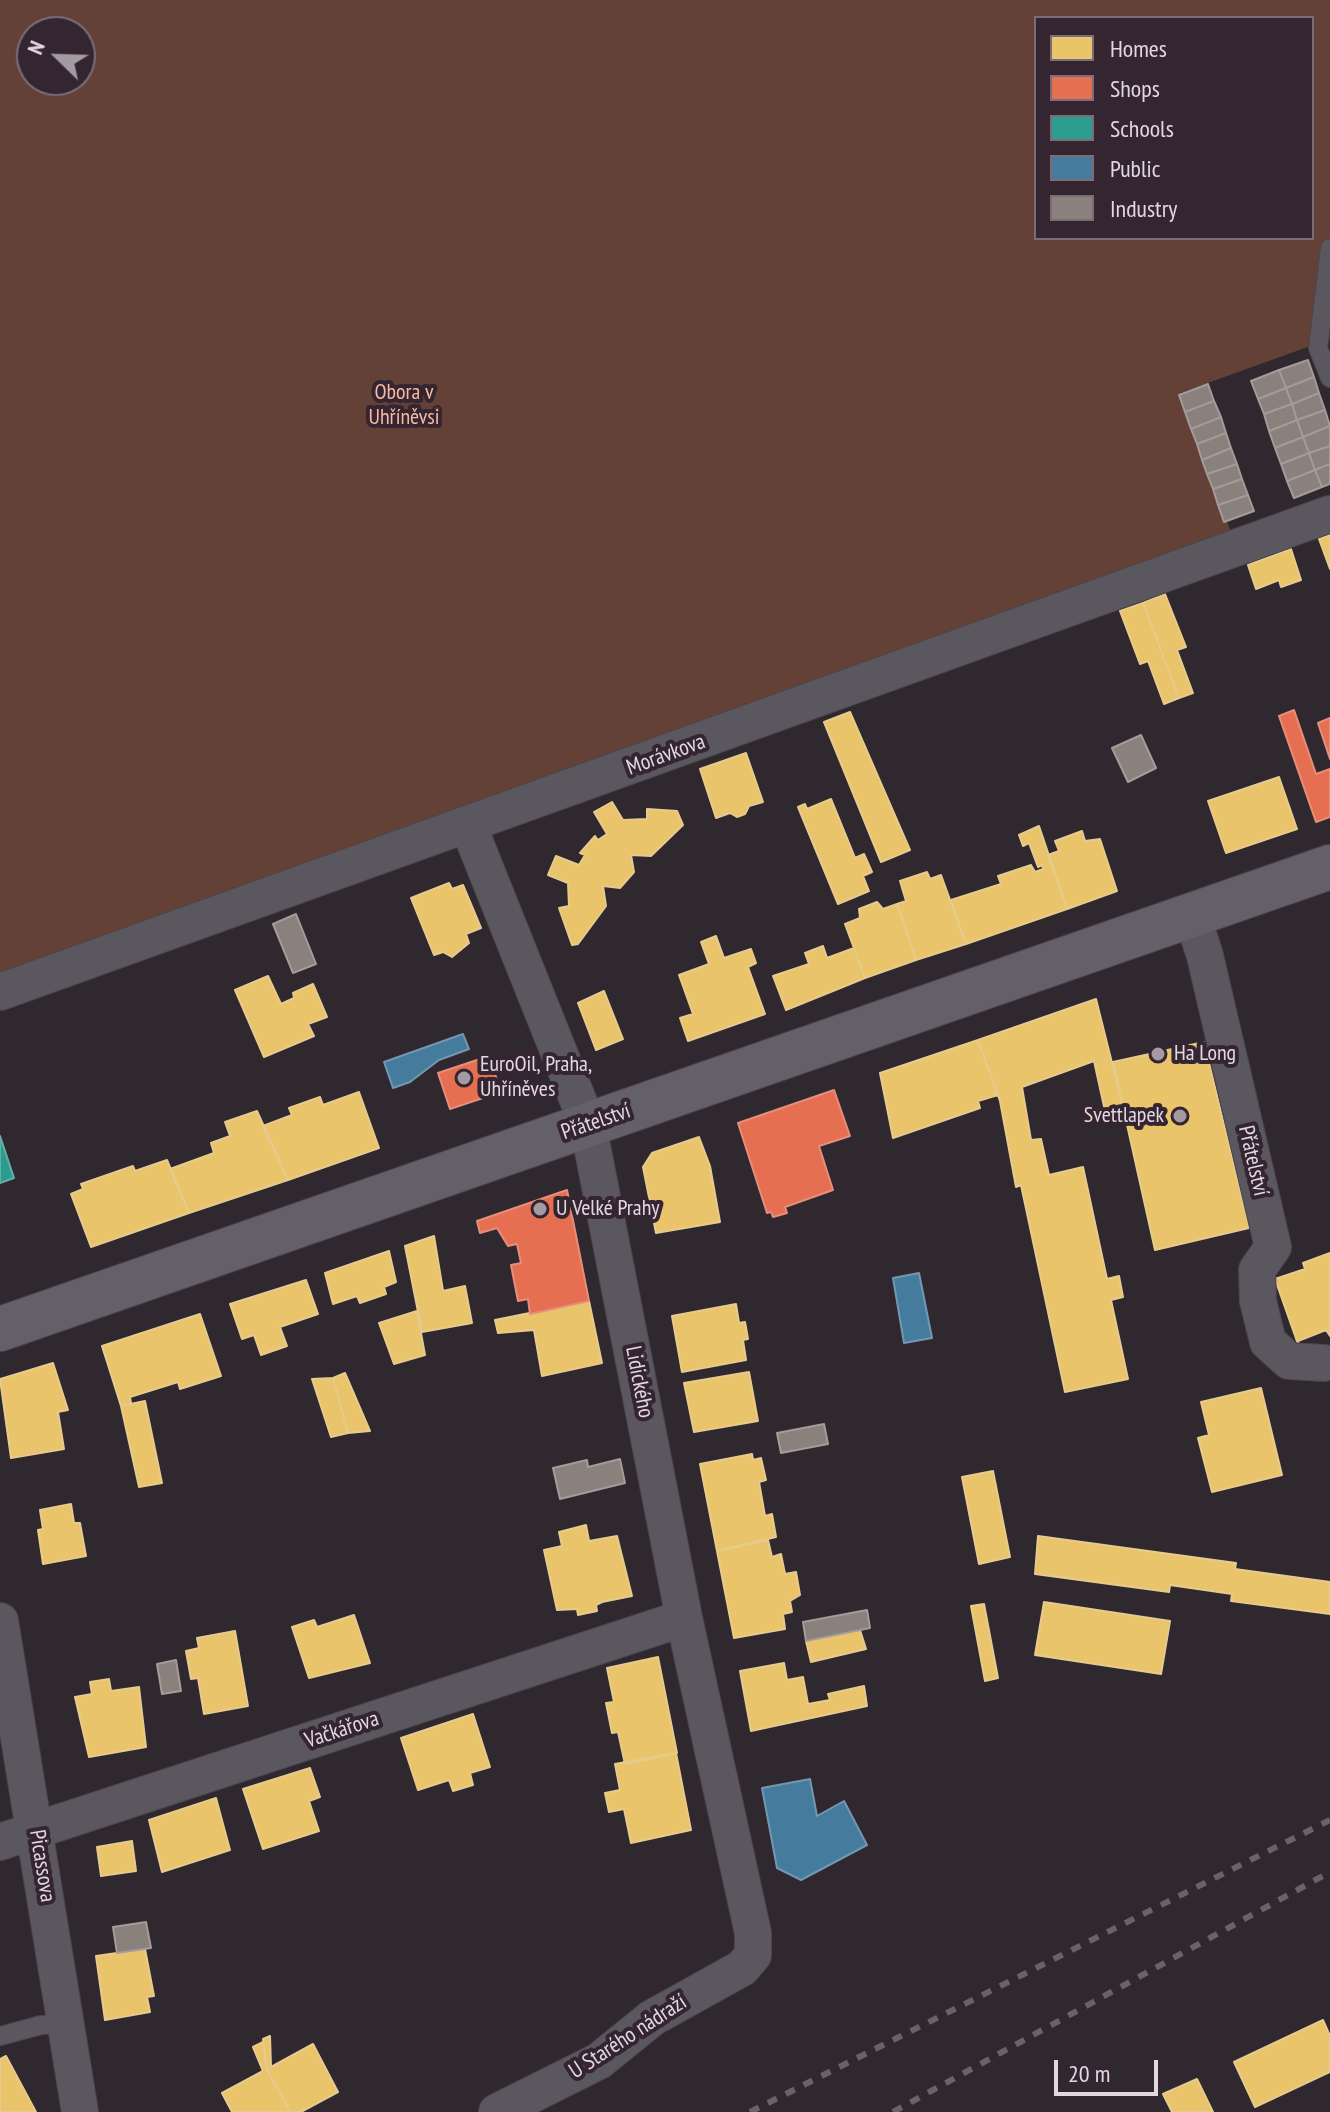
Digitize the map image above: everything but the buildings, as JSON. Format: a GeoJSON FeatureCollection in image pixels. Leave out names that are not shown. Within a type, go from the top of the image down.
{"type":"FeatureCollection","features":[{"type":"Feature","properties":{"kind":"main road","name":"Přátelství"},"geometry":{"type":"LineString","coordinates":[[0,1329],[1330,867]]}},
{"type":"Feature","properties":{"kind":"street","name":"Morávkova"},"geometry":{"type":"LineString","coordinates":[[0,992],[445,829],[468,825],[1330,514]]}},
{"type":"Feature","properties":{"kind":"street","name":"Lidického"},"geometry":{"type":"LineString","coordinates":[[468,825],[588,1125],[684,1618],[726,1822],[753,1933],[753,1955]]}},
{"type":"Feature","properties":{"kind":"street","name":"Přátelství"},"geometry":{"type":"LineString","coordinates":[[1192,915],[1205,956],[1273,1247],[1257,1270],[1258,1301],[1268,1342],[1289,1361],[1327,1362]]}},
{"type":"Feature","properties":{"kind":"street","name":"Vačkářova"},"geometry":{"type":"LineString","coordinates":[[0,1842],[684,1618]]}},
{"type":"Feature","properties":{"kind":"street","name":"Picassova"},"geometry":{"type":"LineString","coordinates":[[0,1621],[37,1831],[80,2112]]}},
{"type":"Feature","properties":{"kind":"street","name":"U Starého nádraží"},"geometry":{"type":"LineString","coordinates":[[497,2112],[599,2061],[652,2018],[742,1968],[753,1955]]}},
{"type":"Feature","properties":{"kind":"lane"},"geometry":{"type":"LineString","coordinates":[[1330,248],[1318,348],[1330,378]]}},
{"type":"Feature","properties":{"kind":"lane"},"geometry":{"type":"LineString","coordinates":[[0,2036],[41,2025],[67,2024]]}},
{"type":"Feature","properties":{"kind":"green space","name":"Obora v Uhříněvsi"},"geometry":{"type":"Polygon","coordinates":[[[0,0],[1330,0],[1330,339],[1180,393],[1232,535],[0,979],[0,0]]]}},
{"type":"Feature","properties":{"kind":"railway"},"geometry":{"type":"LineString","coordinates":[[750,2112],[1330,1820]]}},
{"type":"Feature","properties":{"kind":"railway"},"geometry":{"type":"LineString","coordinates":[[893,2112],[1330,1872]]}},
{"type":"Feature","properties":{"kind":"place","name":"Ha Long"},"geometry":{"type":"Point","coordinates":[1158,1054]}},
{"type":"Feature","properties":{"kind":"place","name":"EuroOil, Praha, Uhříněves"},"geometry":{"type":"Point","coordinates":[464,1078]}},
{"type":"Feature","properties":{"kind":"place","name":"Svettlapek"},"geometry":{"type":"Point","coordinates":[1180,1116]}},
{"type":"Feature","properties":{"kind":"place","name":"U Velké Prahy"},"geometry":{"type":"Point","coordinates":[540,1209]}}]}
